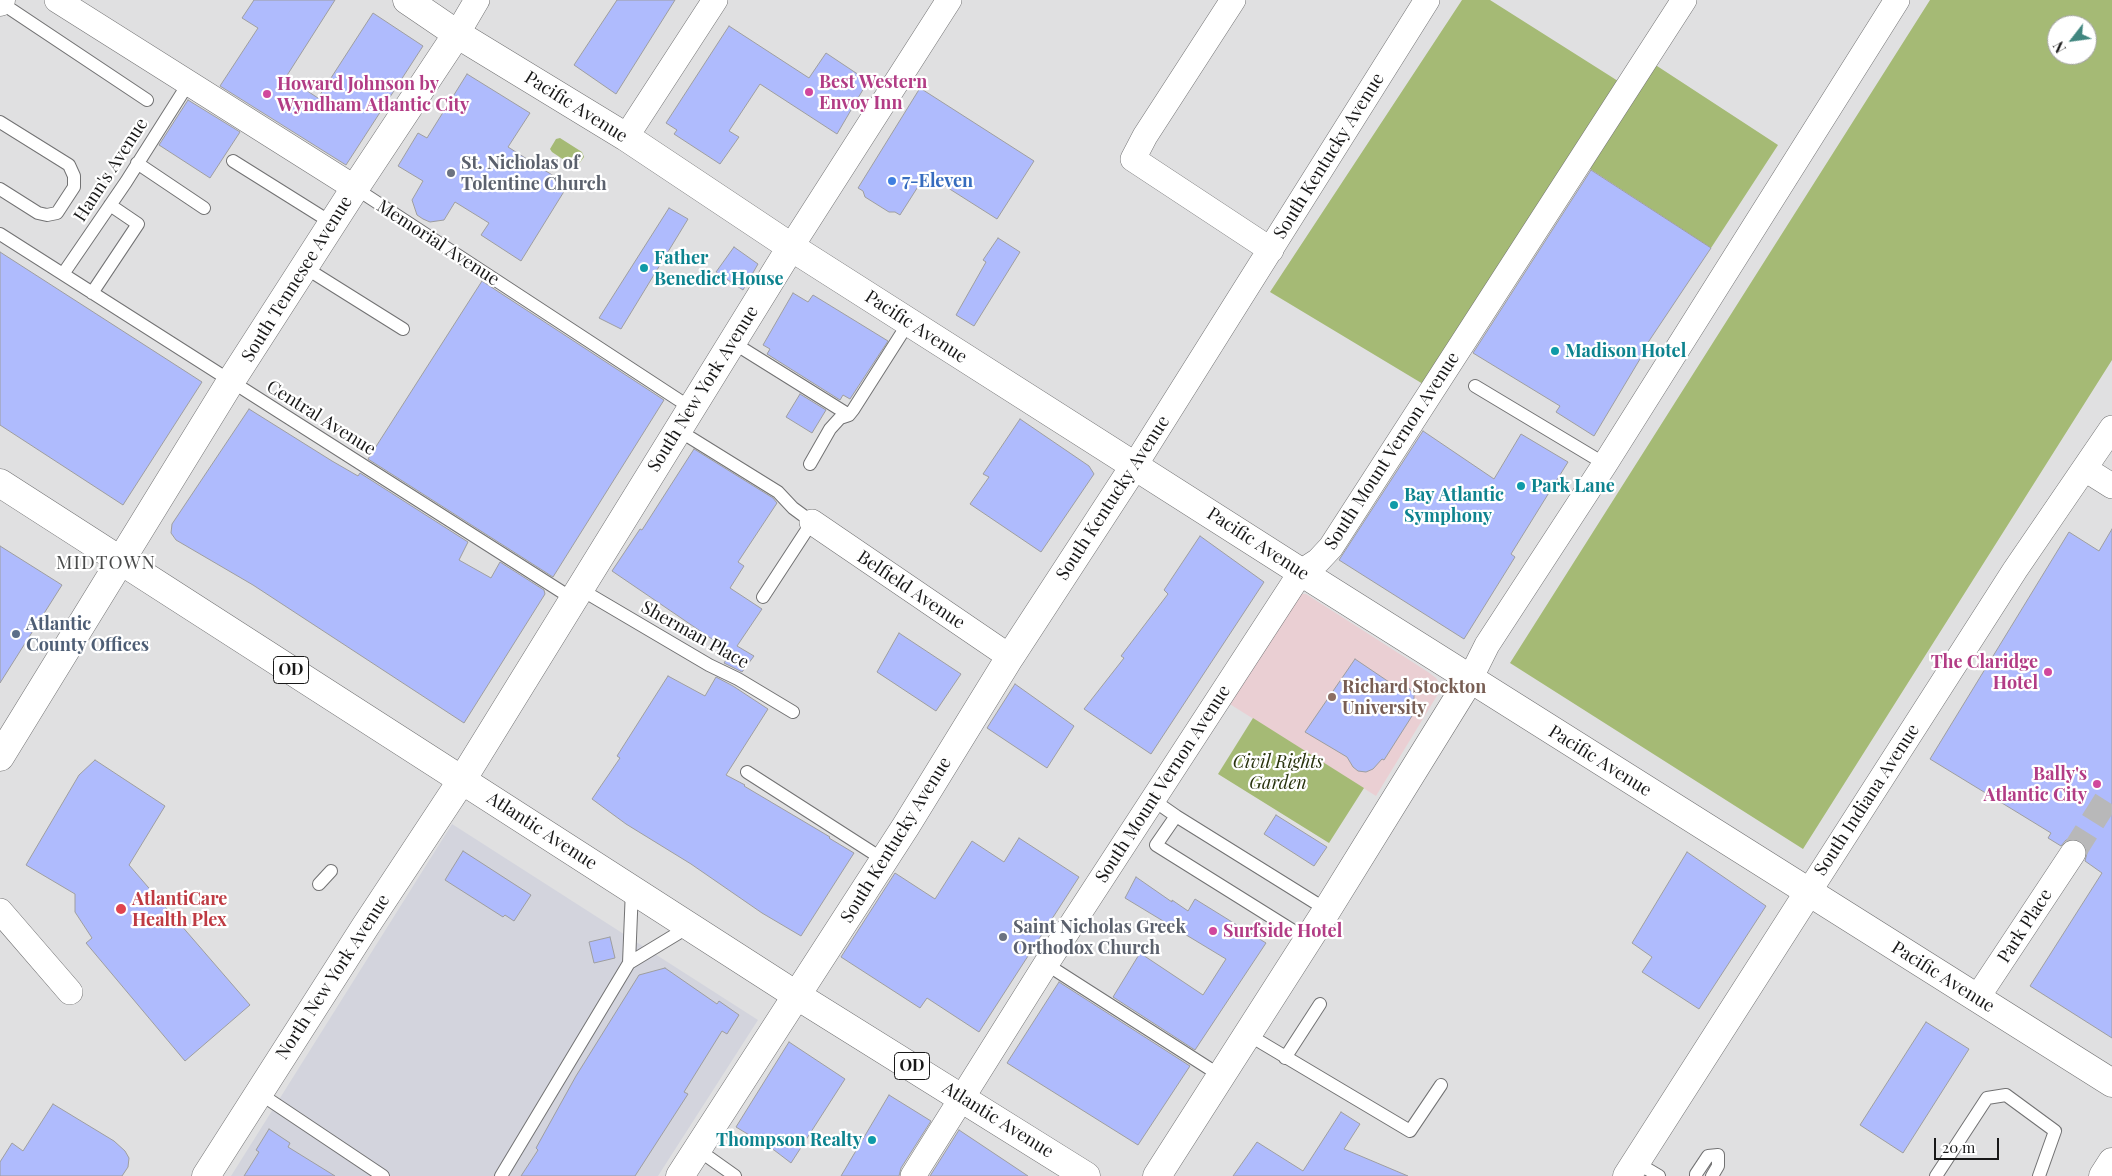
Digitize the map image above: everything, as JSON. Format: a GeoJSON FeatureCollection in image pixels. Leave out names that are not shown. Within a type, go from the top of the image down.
{"type":"FeatureCollection","features":[{"type":"Feature","properties":{"kind":"main road","name":"Pacific Avenue"},"geometry":{"type":"LineString","coordinates":[[407,0],[457,34],[626,138],[791,247],[1134,466],[1808,893],[2112,1083]]}},
{"type":"Feature","properties":{"kind":"main road","name":"South Tennesee Avenue"},"geometry":{"type":"LineString","coordinates":[[0,757],[231,382],[332,223],[457,34]]}},
{"type":"Feature","properties":{"kind":"main road","name":"South New York Avenue"},"geometry":{"type":"LineString","coordinates":[[462,780],[791,247]]}},
{"type":"Feature","properties":{"kind":"main road","name":"South Kentucky Avenue"},"geometry":{"type":"LineString","coordinates":[[680,1176],[884,860],[1010,657],[1134,466]]}},
{"type":"Feature","properties":{"kind":"main road","name":"Atlantic Avenue"},"geometry":{"type":"LineString","coordinates":[[0,483],[796,995],[1086,1176]]}},
{"type":"Feature","properties":{"kind":"main road"},"geometry":{"type":"LineString","coordinates":[[1157,1176],[1327,910],[1470,679]]}},
{"type":"Feature","properties":{"kind":"main road","name":"North New York Avenue"},"geometry":{"type":"LineString","coordinates":[[206,1176],[462,780]]}},
{"type":"Feature","properties":{"kind":"main road","name":"South Indiana Avenue"},"geometry":{"type":"LineString","coordinates":[[1641,1172],[1808,893]]}},
{"type":"Feature","properties":{"kind":"main road"},"geometry":{"type":"LineString","coordinates":[[2103,1176],[2112,1162]]}},
{"type":"Feature","properties":{"kind":"street","name":"Memorial Avenue"},"geometry":{"type":"LineString","coordinates":[[57,0],[355,188]]}},
{"type":"Feature","properties":{"kind":"street","name":"South Tennesee Avenue"},"geometry":{"type":"LineString","coordinates":[[457,34],[477,0]]}},
{"type":"Feature","properties":{"kind":"street"},"geometry":{"type":"LineString","coordinates":[[626,138],[715,0]]}},
{"type":"Feature","properties":{"kind":"street","name":"South New York Avenue"},"geometry":{"type":"LineString","coordinates":[[791,247],[949,0]]}},
{"type":"Feature","properties":{"kind":"street"},"geometry":{"type":"LineString","coordinates":[[1233,0],[1145,136],[1133,159],[1271,250]]}},
{"type":"Feature","properties":{"kind":"street","name":"South Kentucky Avenue"},"geometry":{"type":"LineString","coordinates":[[1134,466],[1427,0]]}},
{"type":"Feature","properties":{"kind":"street","name":"South Mount Vernon Avenue"},"geometry":{"type":"LineString","coordinates":[[912,1176],[1046,964],[1301,572],[1318,561],[1331,547],[1684,0]]}},
{"type":"Feature","properties":{"kind":"street"},"geometry":{"type":"LineString","coordinates":[[1470,679],[1487,645],[1605,464],[1897,0]]}},
{"type":"Feature","properties":{"kind":"street","name":"South Indiana Avenue"},"geometry":{"type":"LineString","coordinates":[[1808,893],[2015,570],[2112,428]]}},
{"type":"Feature","properties":{"kind":"street"},"geometry":{"type":"LineString","coordinates":[[2085,469],[2112,486]]}},
{"type":"Feature","properties":{"kind":"street","name":"Belfield Avenue"},"geometry":{"type":"LineString","coordinates":[[812,522],[1010,657]]}},
{"type":"Feature","properties":{"kind":"street","name":"Park Place"},"geometry":{"type":"LineString","coordinates":[[1977,998],[2072,853]]}},
{"type":"Feature","properties":{"kind":"street"},"geometry":{"type":"LineString","coordinates":[[0,911],[70,992]]}},
{"type":"Feature","properties":{"kind":"lane"},"geometry":{"type":"LineString","coordinates":[[0,2],[147,100]]}},
{"type":"Feature","properties":{"kind":"lane","name":"Hann's Avenue"},"geometry":{"type":"LineString","coordinates":[[63,274],[188,84]]}},
{"type":"Feature","properties":{"kind":"lane"},"geometry":{"type":"LineString","coordinates":[[0,122],[69,165],[74,176],[74,187],[56,213],[47,215],[38,213],[0,189]]}},
{"type":"Feature","properties":{"kind":"lane"},"geometry":{"type":"LineString","coordinates":[[233,161],[332,223]]}},
{"type":"Feature","properties":{"kind":"lane"},"geometry":{"type":"LineString","coordinates":[[137,163],[204,208]]}},
{"type":"Feature","properties":{"kind":"lane","name":"Memorial Avenue"},"geometry":{"type":"LineString","coordinates":[[355,188],[684,419],[778,492],[812,522]]}},
{"type":"Feature","properties":{"kind":"lane"},"geometry":{"type":"LineString","coordinates":[[92,293],[138,224],[110,205]]}},
{"type":"Feature","properties":{"kind":"lane","name":"Central Avenue"},"geometry":{"type":"LineString","coordinates":[[0,234],[231,382],[577,594]]}},
{"type":"Feature","properties":{"kind":"lane"},"geometry":{"type":"LineString","coordinates":[[304,267],[403,329]]}},
{"type":"Feature","properties":{"kind":"lane"},"geometry":{"type":"LineString","coordinates":[[810,464],[830,429],[840,418],[849,415],[909,322]]}},
{"type":"Feature","properties":{"kind":"lane"},"geometry":{"type":"LineString","coordinates":[[732,342],[849,415]]}},
{"type":"Feature","properties":{"kind":"lane"},"geometry":{"type":"LineString","coordinates":[[1475,386],[1605,464]]}},
{"type":"Feature","properties":{"kind":"lane"},"geometry":{"type":"LineString","coordinates":[[763,597],[812,522]]}},
{"type":"Feature","properties":{"kind":"lane","name":"Sherman Place"},"geometry":{"type":"LineString","coordinates":[[577,594],[738,679],[793,712]]}},
{"type":"Feature","properties":{"kind":"lane"},"geometry":{"type":"LineString","coordinates":[[747,772],[884,860]]}},
{"type":"Feature","properties":{"kind":"lane"},"geometry":{"type":"LineString","coordinates":[[1153,800],[1327,910]]}},
{"type":"Feature","properties":{"kind":"lane"},"geometry":{"type":"LineString","coordinates":[[1156,845],[1176,816]]}},
{"type":"Feature","properties":{"kind":"lane"},"geometry":{"type":"LineString","coordinates":[[1133,830],[1308,940]]}},
{"type":"Feature","properties":{"kind":"lane"},"geometry":{"type":"LineString","coordinates":[[319,884],[331,871]]}},
{"type":"Feature","properties":{"kind":"lane"},"geometry":{"type":"LineString","coordinates":[[502,1176],[628,963],[632,889]]}},
{"type":"Feature","properties":{"kind":"lane"},"geometry":{"type":"LineString","coordinates":[[628,963],[690,926]]}},
{"type":"Feature","properties":{"kind":"lane"},"geometry":{"type":"LineString","coordinates":[[1046,964],[1221,1076]]}},
{"type":"Feature","properties":{"kind":"lane"},"geometry":{"type":"LineString","coordinates":[[1285,1058],[1320,1004]]}},
{"type":"Feature","properties":{"kind":"lane"},"geometry":{"type":"LineString","coordinates":[[1247,1034],[1410,1131],[1441,1084]]}},
{"type":"Feature","properties":{"kind":"lane"},"geometry":{"type":"LineString","coordinates":[[259,1093],[383,1176]]}},
{"type":"Feature","properties":{"kind":"lane"},"geometry":{"type":"LineString","coordinates":[[1936,1176],[1987,1098],[2006,1095],[2055,1131],[2039,1176]]}},
{"type":"Feature","properties":{"kind":"lane"},"geometry":{"type":"LineString","coordinates":[[697,1149],[735,1176]]}},
{"type":"Feature","properties":{"kind":"lane"},"geometry":{"type":"LineString","coordinates":[[1696,1176],[1708,1156],[1718,1155],[1718,1166],[1712,1176]]}},
{"type":"Feature","properties":{"kind":"shaded area","name":"Richard Stockton University"},"geometry":{"type":"Polygon","coordinates":[[[1300,594],[1306,594],[1428,672],[1436,678],[1440,685],[1438,694],[1376,796],[1225,701],[1300,594]]]}},
{"type":"Feature","properties":{"kind":"shaded area"},"geometry":{"type":"Polygon","coordinates":[[[452,824],[758,1020],[658,1176],[231,1176],[452,824]]]}},
{"type":"Feature","properties":{"kind":"green space"},"geometry":{"type":"Polygon","coordinates":[[[1462,0],[1490,0],[1618,81],[1423,384],[1270,292],[1462,0]]]}},
{"type":"Feature","properties":{"kind":"green space"},"geometry":{"type":"Polygon","coordinates":[[[1930,0],[2112,0],[2112,360],[1803,849],[1510,663],[1930,0]]]}},
{"type":"Feature","properties":{"kind":"green space"},"geometry":{"type":"Polygon","coordinates":[[[1654,64],[1778,145],[1711,248],[1587,167],[1654,64]]]}},
{"type":"Feature","properties":{"kind":"green space"},"geometry":{"type":"Polygon","coordinates":[[[560,138],[582,152],[584,157],[578,165],[573,166],[550,149],[556,139],[560,138]]]}},
{"type":"Feature","properties":{"kind":"green space","name":"Civil Rights Garden"},"geometry":{"type":"Polygon","coordinates":[[[1253,718],[1364,788],[1329,843],[1218,774],[1253,718]]]}},
{"type":"Feature","properties":{"kind":"building","name":"Howard Johnson by Wyndham Atlantic City"},"geometry":{"type":"Polygon","coordinates":[[[254,0],[335,0],[286,77],[318,98],[373,13],[423,46],[346,165],[220,86],[258,28],[242,18],[254,0]]]}},
{"type":"Feature","properties":{"kind":"building"},"geometry":{"type":"Polygon","coordinates":[[[617,0],[675,0],[616,94],[574,65],[617,0]]]}},
{"type":"Feature","properties":{"kind":"building","name":"Best Western Envoy Inn"},"geometry":{"type":"Polygon","coordinates":[[[729,26],[809,78],[826,53],[868,81],[837,134],[760,84],[729,131],[739,137],[720,164],[674,134],[677,130],[666,123],[729,26]]]}},
{"type":"Feature","properties":{"kind":"building","name":"St. Nicholas of Tolentine Church"},"geometry":{"type":"Polygon","coordinates":[[[467,74],[530,113],[508,147],[568,185],[521,261],[481,235],[489,223],[455,202],[444,220],[430,222],[417,215],[412,200],[423,181],[398,166],[418,133],[427,138],[467,74]]]}},
{"type":"Feature","properties":{"kind":"building"},"geometry":{"type":"Polygon","coordinates":[[[920,88],[1034,161],[997,219],[926,174],[900,215],[895,212],[889,212],[865,197],[863,191],[858,188],[920,88]]]}},
{"type":"Feature","properties":{"kind":"building"},"geometry":{"type":"Polygon","coordinates":[[[188,100],[240,132],[210,178],[159,145],[188,100]]]}},
{"type":"Feature","properties":{"kind":"building"},"geometry":{"type":"Polygon","coordinates":[[[1591,170],[1711,248],[1641,353],[1643,354],[1594,436],[1556,412],[1560,406],[1473,353],[1591,170]]]}},
{"type":"Feature","properties":{"kind":"building","name":"Father Benedict House"},"geometry":{"type":"Polygon","coordinates":[[[669,208],[688,219],[621,329],[599,318],[669,208]]]}},
{"type":"Feature","properties":{"kind":"building"},"geometry":{"type":"Polygon","coordinates":[[[998,238],[1020,252],[974,326],[956,315],[986,262],[983,260],[998,238]]]}},
{"type":"Feature","properties":{"kind":"building"},"geometry":{"type":"Polygon","coordinates":[[[734,247],[758,264],[743,290],[716,272],[734,247]]]}},
{"type":"Feature","properties":{"kind":"building"},"geometry":{"type":"Polygon","coordinates":[[[0,252],[202,382],[123,505],[0,425],[0,252]]]}},
{"type":"Feature","properties":{"kind":"building"},"geometry":{"type":"Polygon","coordinates":[[[482,281],[664,400],[553,577],[368,459],[482,281]]]}},
{"type":"Feature","properties":{"kind":"building"},"geometry":{"type":"Polygon","coordinates":[[[793,293],[808,302],[813,295],[888,341],[850,399],[843,395],[840,400],[767,354],[770,349],[763,345],[793,293]]]}},
{"type":"Feature","properties":{"kind":"building"},"geometry":{"type":"Polygon","coordinates":[[[800,394],[826,410],[812,433],[786,417],[800,394]]]}},
{"type":"Feature","properties":{"kind":"building"},"geometry":{"type":"Polygon","coordinates":[[[249,409],[358,476],[360,473],[468,542],[459,560],[491,578],[500,562],[544,590],[545,594],[464,723],[253,585],[176,540],[171,533],[172,524],[249,409]]]}},
{"type":"Feature","properties":{"kind":"building"},"geometry":{"type":"Polygon","coordinates":[[[1020,419],[1089,466],[1094,474],[1041,552],[970,504],[989,477],[983,474],[1020,419]]]}},
{"type":"Feature","properties":{"kind":"building"},"geometry":{"type":"Polygon","coordinates":[[[1423,431],[1494,479],[1521,434],[1568,462],[1511,554],[1515,557],[1464,639],[1339,560],[1423,431]]]}},
{"type":"Feature","properties":{"kind":"building"},"geometry":{"type":"Polygon","coordinates":[[[694,449],[773,498],[777,503],[738,562],[744,566],[730,588],[762,609],[737,646],[754,656],[742,672],[724,663],[731,652],[612,571],[640,529],[642,530],[694,449]]]}},
{"type":"Feature","properties":{"kind":"building","name":"The Claridge Hotel"},"geometry":{"type":"Polygon","coordinates":[[[2112,529],[2112,1038],[2030,986],[2102,873],[2085,861],[2086,846],[2080,841],[2073,839],[2066,840],[2061,846],[2048,838],[2051,833],[1930,759],[2069,532],[2099,551],[2112,529]]]}},
{"type":"Feature","properties":{"kind":"building"},"geometry":{"type":"Polygon","coordinates":[[[1200,536],[1264,582],[1151,754],[1084,709],[1124,658],[1121,656],[1168,594],[1164,590],[1200,536]]]}},
{"type":"Feature","properties":{"kind":"building","name":"Atlantic County Offices"},"geometry":{"type":"Polygon","coordinates":[[[0,546],[62,585],[0,683],[0,546]]]}},
{"type":"Feature","properties":{"kind":"building"},"geometry":{"type":"Polygon","coordinates":[[[899,633],[961,674],[936,711],[877,672],[899,633]]]}},
{"type":"Feature","properties":{"kind":"building"},"geometry":{"type":"Polygon","coordinates":[[[1355,659],[1392,684],[1400,684],[1409,688],[1414,695],[1410,715],[1412,716],[1384,760],[1382,759],[1373,769],[1366,772],[1358,771],[1347,757],[1305,732],[1355,659]]]}},
{"type":"Feature","properties":{"kind":"building"},"geometry":{"type":"Polygon","coordinates":[[[668,676],[705,696],[716,677],[768,709],[726,775],[854,853],[801,936],[762,913],[691,864],[626,824],[592,799],[620,758],[617,756],[668,676]]]}},
{"type":"Feature","properties":{"kind":"building"},"geometry":{"type":"Polygon","coordinates":[[[1015,684],[1074,726],[1047,768],[987,728],[1015,684]]]}},
{"type":"Feature","properties":{"kind":"building","name":"AtlantiCare Health Plex"},"geometry":{"type":"Polygon","coordinates":[[[95,760],[165,806],[129,865],[250,1005],[185,1061],[86,943],[92,938],[75,912],[75,894],[26,865],[79,775],[95,760]]]}},
{"type":"Feature","properties":{"kind":"building"},"geometry":{"type":"Polygon","coordinates":[[[1276,815],[1327,847],[1314,866],[1264,834],[1276,815]]]}},
{"type":"Feature","properties":{"kind":"building"},"geometry":{"type":"Polygon","coordinates":[[[1019,838],[1079,877],[979,1032],[927,998],[920,1008],[841,957],[895,873],[935,899],[972,841],[1004,862],[1019,838]]]}},
{"type":"Feature","properties":{"kind":"building"},"geometry":{"type":"Polygon","coordinates":[[[463,851],[531,895],[514,921],[505,915],[503,917],[445,880],[463,851]]]}},
{"type":"Feature","properties":{"kind":"building"},"geometry":{"type":"Polygon","coordinates":[[[1687,852],[1766,906],[1699,1009],[1642,972],[1652,957],[1632,943],[1687,852]]]}},
{"type":"Feature","properties":{"kind":"building"},"geometry":{"type":"Polygon","coordinates":[[[1136,877],[1188,911],[1195,899],[1266,943],[1195,1050],[1113,997],[1140,953],[1203,995],[1226,959],[1125,898],[1136,877]]]}},
{"type":"Feature","properties":{"kind":"building"},"geometry":{"type":"Polygon","coordinates":[[[610,937],[615,958],[594,963],[589,942],[610,937]]]}},
{"type":"Feature","properties":{"kind":"building"},"geometry":{"type":"Polygon","coordinates":[[[665,968],[717,1004],[719,1001],[739,1015],[727,1034],[722,1031],[684,1092],[688,1094],[635,1176],[521,1176],[538,1150],[536,1148],[576,1076],[639,975],[665,968]]]}},
{"type":"Feature","properties":{"kind":"building"},"geometry":{"type":"Polygon","coordinates":[[[1059,982],[1190,1066],[1138,1145],[1007,1063],[1059,982]]]}},
{"type":"Feature","properties":{"kind":"building"},"geometry":{"type":"Polygon","coordinates":[[[1926,1022],[1969,1049],[1903,1153],[1860,1125],[1926,1022]]]}},
{"type":"Feature","properties":{"kind":"building"},"geometry":{"type":"Polygon","coordinates":[[[789,1042],[845,1079],[791,1163],[774,1150],[736,1127],[789,1042]]]}},
{"type":"Feature","properties":{"kind":"building"},"geometry":{"type":"Polygon","coordinates":[[[889,1095],[931,1121],[901,1168],[899,1176],[841,1176],[889,1095]]]}},
{"type":"Feature","properties":{"kind":"building"},"geometry":{"type":"Polygon","coordinates":[[[53,1104],[114,1141],[125,1151],[129,1158],[128,1167],[122,1176],[0,1176],[0,1162],[12,1143],[23,1151],[53,1104]]]}},
{"type":"Feature","properties":{"kind":"building"},"geometry":{"type":"Polygon","coordinates":[[[1341,1112],[1360,1124],[1344,1149],[1408,1176],[1233,1176],[1257,1142],[1303,1171],[1341,1112]]]}},
{"type":"Feature","properties":{"kind":"building"},"geometry":{"type":"Polygon","coordinates":[[[269,1129],[290,1143],[288,1147],[335,1176],[244,1176],[259,1152],[256,1150],[269,1129]]]}},
{"type":"Feature","properties":{"kind":"building"},"geometry":{"type":"Polygon","coordinates":[[[959,1130],[1028,1176],[930,1176],[959,1130]]]}},
{"type":"Feature","properties":{"kind":"tunnel"},"geometry":{"type":"LineString","coordinates":[[2073,853],[2112,791]]}},
{"type":"Feature","properties":{"kind":"place","name":"Best Western Envoy Inn"},"geometry":{"type":"Point","coordinates":[809,92]}},
{"type":"Feature","properties":{"kind":"place","name":"Howard Johnson by Wyndham Atlantic City"},"geometry":{"type":"Point","coordinates":[267,94]}},
{"type":"Feature","properties":{"kind":"place","name":"St. Nicholas of Tolentine Church"},"geometry":{"type":"Point","coordinates":[451,173]}},
{"type":"Feature","properties":{"kind":"place","name":"7-Eleven"},"geometry":{"type":"Point","coordinates":[892,181]}},
{"type":"Feature","properties":{"kind":"place","name":"Father Benedict House"},"geometry":{"type":"Point","coordinates":[644,268]}},
{"type":"Feature","properties":{"kind":"place","name":"Madison Hotel"},"geometry":{"type":"Point","coordinates":[1555,351]}},
{"type":"Feature","properties":{"kind":"place","name":"Park Lane"},"geometry":{"type":"Point","coordinates":[1521,486]}},
{"type":"Feature","properties":{"kind":"place","name":"Bay Atlantic Symphony"},"geometry":{"type":"Point","coordinates":[1394,505]}},
{"type":"Feature","properties":{"kind":"place","name":"Atlantic County Offices"},"geometry":{"type":"Point","coordinates":[16,634]}},
{"type":"Feature","properties":{"kind":"place","name":"The Claridge Hotel"},"geometry":{"type":"Point","coordinates":[2048,672]}},
{"type":"Feature","properties":{"kind":"place","name":"Richard Stockton University"},"geometry":{"type":"Point","coordinates":[1332,697]}},
{"type":"Feature","properties":{"kind":"place","name":"Bally's Atlantic City"},"geometry":{"type":"Point","coordinates":[2097,784]}},
{"type":"Feature","properties":{"kind":"place","name":"AtlantiCare Health Plex"},"geometry":{"type":"Point","coordinates":[121,909]}},
{"type":"Feature","properties":{"kind":"place","name":"Surfside Hotel"},"geometry":{"type":"Point","coordinates":[1213,931]}},
{"type":"Feature","properties":{"kind":"place","name":"Saint Nicholas Greek Orthodox Church"},"geometry":{"type":"Point","coordinates":[1003,937]}},
{"type":"Feature","properties":{"kind":"place","name":"Thompson Realty"},"geometry":{"type":"Point","coordinates":[872,1140]}},
{"type":"Feature","properties":{"kind":"district","name":"MIDTOWN"},"geometry":{"type":"Point","coordinates":[106,563]}}]}
